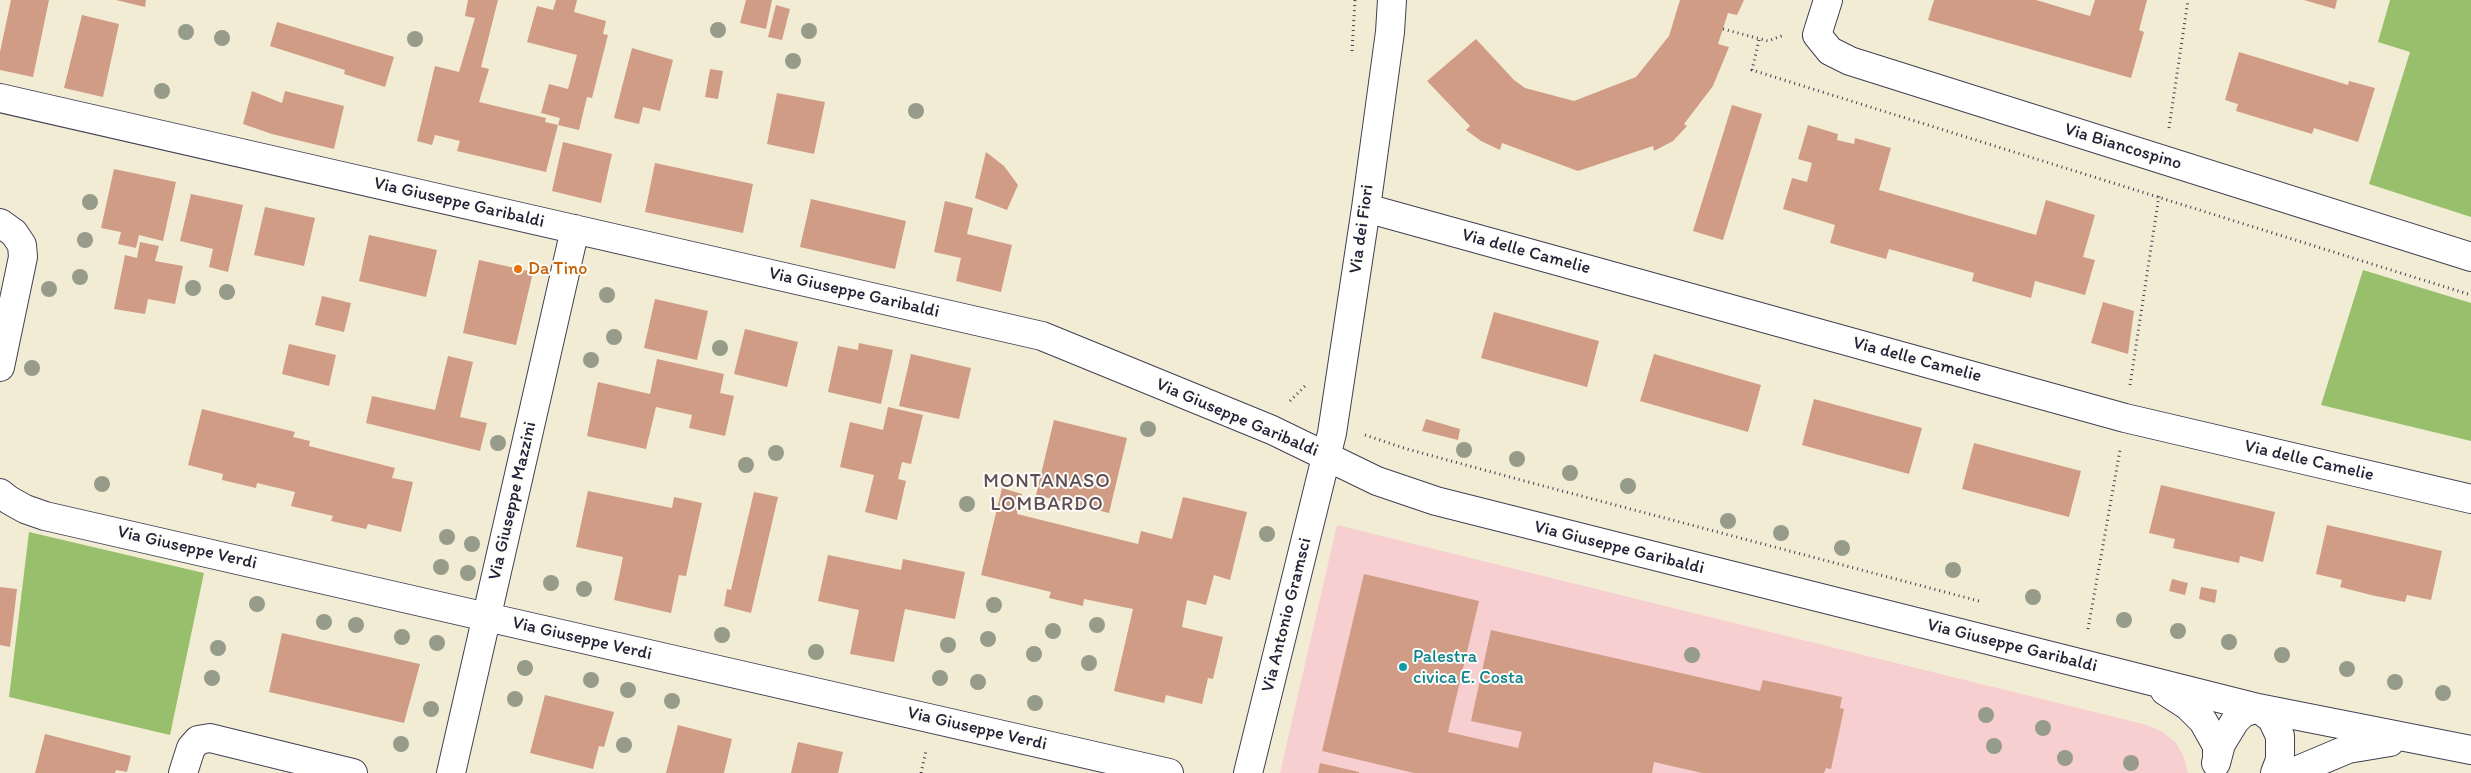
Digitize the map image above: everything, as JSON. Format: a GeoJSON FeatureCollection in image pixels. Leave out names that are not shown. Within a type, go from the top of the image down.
{"type":"FeatureCollection","features":[{"type":"Feature","properties":{"kind":"street","name":"Via dei Fiori"},"geometry":{"type":"LineString","coordinates":[[1326,457],[1333,424],[1366,208],[1390,32],[1392,0]]}},
{"type":"Feature","properties":{"kind":"street","name":"Via Biancospino"},"geometry":{"type":"LineString","coordinates":[[1826,9],[1817,35],[1830,51],[1850,62],[2471,258]]}},
{"type":"Feature","properties":{"kind":"street","name":"Via Giuseppe Garibaldi"},"geometry":{"type":"LineString","coordinates":[[0,98],[1042,336],[1272,430],[1376,481],[1436,501],[2258,708],[2411,740],[2471,750]]}},
{"type":"Feature","properties":{"kind":"street","name":"Via delle Camelie"},"geometry":{"type":"LineString","coordinates":[[1366,208],[2126,418],[2471,499]]}},
{"type":"Feature","properties":{"kind":"street"},"geometry":{"type":"LineString","coordinates":[[0,223],[14,233],[22,245],[23,257],[0,367]]}},
{"type":"Feature","properties":{"kind":"street","name":"Via Giuseppe Mazzini"},"geometry":{"type":"LineString","coordinates":[[451,773],[575,229]]}},
{"type":"Feature","properties":{"kind":"street","name":"Via Antonio Gramsci"},"geometry":{"type":"LineString","coordinates":[[1248,773],[1326,457]]}},
{"type":"Feature","properties":{"kind":"street","name":"Via Giuseppe Verdi"},"geometry":{"type":"LineString","coordinates":[[0,492],[9,500],[25,509],[45,516],[486,617],[1079,763],[1169,773]]}},
{"type":"Feature","properties":{"kind":"street"},"geometry":{"type":"LineString","coordinates":[[2146,680],[2188,706],[2203,721],[2217,746],[2216,765]]}},
{"type":"Feature","properties":{"kind":"street"},"geometry":{"type":"LineString","coordinates":[[2216,765],[2224,737],[2234,721],[2243,713],[2258,708],[2272,719],[2280,736],[2280,760],[2275,773]]}},
{"type":"Feature","properties":{"kind":"street"},"geometry":{"type":"LineString","coordinates":[[183,773],[191,748],[198,740],[210,738],[353,773]]}},
{"type":"Feature","properties":{"kind":"street"},"geometry":{"type":"LineString","coordinates":[[2291,773],[2348,749],[2411,740]]}},
{"type":"Feature","properties":{"kind":"path"},"geometry":{"type":"LineString","coordinates":[[2088,630],[2126,418],[2188,0]]}},
{"type":"Feature","properties":{"kind":"path"},"geometry":{"type":"LineString","coordinates":[[1723,29],[1759,40],[1777,40],[1785,34],[1795,13],[1826,9]]}},
{"type":"Feature","properties":{"kind":"path"},"geometry":{"type":"LineString","coordinates":[[1759,40],[1752,70],[2471,295]]}},
{"type":"Feature","properties":{"kind":"path"},"geometry":{"type":"LineString","coordinates":[[1333,424],[1407,449],[1982,602]]}},
{"type":"Feature","properties":{"kind":"path"},"geometry":{"type":"LineString","coordinates":[[2078,627],[2097,632]]}},
{"type":"Feature","properties":{"kind":"shaded area"},"geometry":{"type":"Polygon","coordinates":[[[1337,525],[2147,725],[2163,732],[2176,743],[2184,757],[2188,773],[1280,773],[1337,525]]]}},
{"type":"Feature","properties":{"kind":"green space"},"geometry":{"type":"Polygon","coordinates":[[[2390,0],[2471,0],[2471,217],[2369,184],[2410,52],[2378,42],[2390,0]]]}},
{"type":"Feature","properties":{"kind":"green space"},"geometry":{"type":"Polygon","coordinates":[[[2363,270],[2471,303],[2471,441],[2321,405],[2363,270]]]}},
{"type":"Feature","properties":{"kind":"green space"},"geometry":{"type":"Polygon","coordinates":[[[29,532],[204,573],[170,735],[9,697],[29,532]]]}},
{"type":"Feature","properties":{"kind":"building"},"geometry":{"type":"Polygon","coordinates":[[[11,0],[49,0],[33,77],[0,70],[0,52],[11,0]]]}},
{"type":"Feature","properties":{"kind":"building"},"geometry":{"type":"Polygon","coordinates":[[[116,0],[146,0],[145,7],[116,0]]]}},
{"type":"Feature","properties":{"kind":"building"},"geometry":{"type":"Polygon","coordinates":[[[468,0],[498,0],[481,67],[489,69],[479,102],[546,118],[545,122],[558,125],[546,172],[457,151],[460,141],[435,135],[432,145],[417,141],[435,66],[459,72],[475,18],[465,16],[468,0]]]}},
{"type":"Feature","properties":{"kind":"building"},"geometry":{"type":"Polygon","coordinates":[[[556,0],[577,0],[574,12],[606,21],[603,34],[608,35],[592,98],[587,97],[579,130],[558,125],[560,118],[541,113],[549,84],[568,89],[577,55],[527,42],[537,6],[553,10],[556,0]]]}},
{"type":"Feature","properties":{"kind":"building"},"geometry":{"type":"Polygon","coordinates":[[[746,0],[772,0],[766,29],[740,23],[746,0]]]}},
{"type":"Feature","properties":{"kind":"building"},"geometry":{"type":"Polygon","coordinates":[[[1680,0],[1744,0],[1737,15],[1728,13],[1718,44],[1729,47],[1713,86],[1684,124],[1687,126],[1673,141],[1654,151],[1653,146],[1578,171],[1502,143],[1500,150],[1481,141],[1466,130],[1470,126],[1427,81],[1476,39],[1514,80],[1525,88],[1574,101],[1636,77],[1669,36],[1680,0]]]}},
{"type":"Feature","properties":{"kind":"building"},"geometry":{"type":"Polygon","coordinates":[[[1934,0],[2036,0],[2090,16],[2095,0],[2147,0],[2139,30],[2144,32],[2131,78],[1928,20],[1934,0]]]}},
{"type":"Feature","properties":{"kind":"building"},"geometry":{"type":"Polygon","coordinates":[[[2304,0],[2337,0],[2335,9],[2304,0]]]}},
{"type":"Feature","properties":{"kind":"building"},"geometry":{"type":"Polygon","coordinates":[[[776,5],[790,9],[782,40],[768,37],[776,5]]]}},
{"type":"Feature","properties":{"kind":"building"},"geometry":{"type":"Polygon","coordinates":[[[82,15],[119,24],[103,97],[64,88],[82,15]]]}},
{"type":"Feature","properties":{"kind":"building"},"geometry":{"type":"Polygon","coordinates":[[[277,22],[394,57],[385,87],[344,74],[345,70],[270,46],[277,22]]]}},
{"type":"Feature","properties":{"kind":"building"},"geometry":{"type":"Polygon","coordinates":[[[632,48],[673,60],[660,111],[643,107],[639,124],[614,118],[632,48]]]}},
{"type":"Feature","properties":{"kind":"building"},"geometry":{"type":"Polygon","coordinates":[[[2239,52],[2348,85],[2349,81],[2375,88],[2358,142],[2314,128],[2312,134],[2236,111],[2238,104],[2225,100],[2239,52]]]}},
{"type":"Feature","properties":{"kind":"building"},"geometry":{"type":"Polygon","coordinates":[[[710,69],[723,71],[718,99],[705,97],[710,69]]]}},
{"type":"Feature","properties":{"kind":"building"},"geometry":{"type":"Polygon","coordinates":[[[252,91],[282,103],[285,91],[344,106],[334,149],[272,134],[243,124],[252,91]]]}},
{"type":"Feature","properties":{"kind":"building"},"geometry":{"type":"Polygon","coordinates":[[[777,93],[825,102],[814,154],[767,144],[777,93]]]}},
{"type":"Feature","properties":{"kind":"building"},"geometry":{"type":"Polygon","coordinates":[[[1732,105],[1762,114],[1723,240],[1693,231],[1732,105]]]}},
{"type":"Feature","properties":{"kind":"building"},"geometry":{"type":"Polygon","coordinates":[[[1808,125],[1838,134],[1837,140],[1854,144],[1855,138],[1891,148],[1879,190],[2036,235],[2046,200],[2095,215],[2083,257],[2095,260],[2085,295],[2035,281],[2031,298],[1972,281],[1974,273],[1889,249],[1886,259],[1830,243],[1835,225],[1783,209],[1792,178],[1807,182],[1812,163],[1798,159],[1808,125]]]}},
{"type":"Feature","properties":{"kind":"building"},"geometry":{"type":"Polygon","coordinates":[[[563,142],[612,154],[601,203],[552,191],[563,142]]]}},
{"type":"Feature","properties":{"kind":"building"},"geometry":{"type":"Polygon","coordinates":[[[986,152],[1004,166],[1018,185],[1007,210],[975,198],[986,152]]]}},
{"type":"Feature","properties":{"kind":"building"},"geometry":{"type":"Polygon","coordinates":[[[655,163],[753,184],[743,233],[645,212],[655,163]]]}},
{"type":"Feature","properties":{"kind":"building"},"geometry":{"type":"Polygon","coordinates":[[[114,169],[176,182],[163,241],[139,235],[136,248],[118,244],[121,232],[101,228],[114,169]]]}},
{"type":"Feature","properties":{"kind":"building"},"geometry":{"type":"Polygon","coordinates":[[[191,194],[243,205],[228,272],[209,267],[213,249],[180,241],[191,194]]]}},
{"type":"Feature","properties":{"kind":"building"},"geometry":{"type":"Polygon","coordinates":[[[811,199],[906,221],[895,269],[800,247],[811,199]]]}},
{"type":"Feature","properties":{"kind":"building"},"geometry":{"type":"Polygon","coordinates":[[[945,201],[973,208],[967,234],[1012,245],[1001,292],[956,281],[961,258],[934,252],[945,201]]]}},
{"type":"Feature","properties":{"kind":"building"},"geometry":{"type":"Polygon","coordinates":[[[265,207],[315,218],[304,266],[254,255],[265,207]]]}},
{"type":"Feature","properties":{"kind":"building"},"geometry":{"type":"Polygon","coordinates":[[[369,235],[437,250],[426,297],[359,281],[369,235]]]}},
{"type":"Feature","properties":{"kind":"building"},"geometry":{"type":"Polygon","coordinates":[[[140,242],[159,246],[155,261],[183,266],[175,304],[148,299],[145,314],[114,309],[125,255],[137,258],[140,242]]]}},
{"type":"Feature","properties":{"kind":"building"},"geometry":{"type":"Polygon","coordinates":[[[479,260],[533,272],[516,345],[463,333],[479,260]]]}},
{"type":"Feature","properties":{"kind":"building"},"geometry":{"type":"Polygon","coordinates":[[[322,296],[351,303],[344,332],[315,325],[322,296]]]}},
{"type":"Feature","properties":{"kind":"building"},"geometry":{"type":"Polygon","coordinates":[[[655,299],[708,311],[697,360],[644,348],[655,299]]]}},
{"type":"Feature","properties":{"kind":"building"},"geometry":{"type":"Polygon","coordinates":[[[2103,302],[2134,311],[2128,354],[2091,343],[2103,302]]]}},
{"type":"Feature","properties":{"kind":"building"},"geometry":{"type":"Polygon","coordinates":[[[1494,312],[1599,341],[1587,387],[1481,358],[1494,312]]]}},
{"type":"Feature","properties":{"kind":"building"},"geometry":{"type":"Polygon","coordinates":[[[745,329],[798,342],[787,387],[734,374],[745,329]]]}},
{"type":"Feature","properties":{"kind":"building"},"geometry":{"type":"Polygon","coordinates":[[[859,343],[893,350],[881,404],[828,392],[838,346],[858,350],[859,343]]]}},
{"type":"Feature","properties":{"kind":"building"},"geometry":{"type":"Polygon","coordinates":[[[289,344],[336,355],[329,386],[282,374],[289,344]]]}},
{"type":"Feature","properties":{"kind":"building"},"geometry":{"type":"Polygon","coordinates":[[[911,354],[971,368],[959,419],[899,406],[911,354]]]}},
{"type":"Feature","properties":{"kind":"building"},"geometry":{"type":"Polygon","coordinates":[[[1654,354],[1761,385],[1748,432],[1640,401],[1654,354]]]}},
{"type":"Feature","properties":{"kind":"building"},"geometry":{"type":"Polygon","coordinates":[[[448,356],[473,362],[460,417],[487,423],[480,451],[366,423],[372,396],[435,410],[448,356]]]}},
{"type":"Feature","properties":{"kind":"building"},"geometry":{"type":"Polygon","coordinates":[[[657,359],[724,374],[720,393],[734,396],[725,436],[689,428],[692,415],[656,407],[646,449],[587,436],[598,382],[650,394],[657,359]]]}},
{"type":"Feature","properties":{"kind":"building"},"geometry":{"type":"Polygon","coordinates":[[[1814,399],[1922,428],[1909,474],[1802,445],[1814,399]]]}},
{"type":"Feature","properties":{"kind":"building"},"geometry":{"type":"Polygon","coordinates":[[[888,407],[923,415],[911,464],[902,462],[898,479],[906,481],[897,520],[865,512],[874,475],[840,467],[850,422],[883,430],[888,407]]]}},
{"type":"Feature","properties":{"kind":"building"},"geometry":{"type":"Polygon","coordinates":[[[202,409],[295,432],[293,437],[310,441],[309,446],[395,468],[392,478],[413,482],[401,532],[368,524],[366,529],[331,521],[333,516],[291,506],[295,492],[257,483],[256,488],[222,480],[223,474],[188,465],[202,409]]]}},
{"type":"Feature","properties":{"kind":"building"},"geometry":{"type":"Polygon","coordinates":[[[1426,419],[1460,429],[1458,440],[1422,431],[1426,419]]]}},
{"type":"Feature","properties":{"kind":"building"},"geometry":{"type":"Polygon","coordinates":[[[1054,420],[1127,438],[1109,513],[1036,495],[1054,420]]]}},
{"type":"Feature","properties":{"kind":"building"},"geometry":{"type":"Polygon","coordinates":[[[1974,443],[2081,471],[2069,517],[1962,489],[1974,443]]]}},
{"type":"Feature","properties":{"kind":"building"},"geometry":{"type":"Polygon","coordinates":[[[2161,485],[2275,512],[2263,562],[2240,556],[2239,563],[2173,548],[2175,539],[2149,533],[2161,485]]]}},
{"type":"Feature","properties":{"kind":"building"},"geometry":{"type":"Polygon","coordinates":[[[1002,488],[1022,494],[1017,514],[1138,544],[1141,531],[1172,539],[1183,497],[1247,512],[1230,580],[1214,575],[1206,605],[1187,600],[1182,627],[1223,637],[1213,679],[1208,678],[1202,704],[1166,695],[1164,703],[1114,691],[1133,609],[1084,599],[1083,606],[1049,598],[1051,592],[981,575],[1002,488]]]}},
{"type":"Feature","properties":{"kind":"building"},"geometry":{"type":"Polygon","coordinates":[[[588,491],[672,508],[674,497],[702,503],[686,576],[679,575],[671,613],[614,600],[623,557],[576,547],[588,491]]]}},
{"type":"Feature","properties":{"kind":"building"},"geometry":{"type":"Polygon","coordinates":[[[754,492],[778,497],[751,613],[724,606],[727,589],[731,590],[754,492]]]}},
{"type":"Feature","properties":{"kind":"building"},"geometry":{"type":"Polygon","coordinates":[[[2327,525],[2442,551],[2431,600],[2407,595],[2405,602],[2371,595],[2340,587],[2342,580],[2316,574],[2327,525]]]}},
{"type":"Feature","properties":{"kind":"building"},"geometry":{"type":"Polygon","coordinates":[[[828,555],[901,570],[903,559],[965,572],[955,619],[905,609],[894,662],[850,654],[859,610],[818,601],[828,555]]]}},
{"type":"Feature","properties":{"kind":"building"},"geometry":{"type":"Polygon","coordinates":[[[1364,574],[1479,601],[1448,732],[1518,748],[1522,732],[1471,721],[1491,630],[1760,691],[1763,680],[1842,697],[1840,708],[1844,709],[1831,769],[1826,768],[1824,773],[1702,773],[1654,762],[1652,773],[1414,773],[1322,751],[1364,574]]]}},
{"type":"Feature","properties":{"kind":"building"},"geometry":{"type":"Polygon","coordinates":[[[2172,579],[2188,583],[2185,595],[2169,591],[2172,579]]]}},
{"type":"Feature","properties":{"kind":"building"},"geometry":{"type":"Polygon","coordinates":[[[0,587],[17,589],[10,647],[0,645],[0,587]]]}},
{"type":"Feature","properties":{"kind":"building"},"geometry":{"type":"Polygon","coordinates":[[[2201,587],[2217,590],[2215,603],[2199,599],[2201,587]]]}},
{"type":"Feature","properties":{"kind":"building"},"geometry":{"type":"Polygon","coordinates":[[[282,633],[420,664],[404,723],[269,692],[282,633]]]}},
{"type":"Feature","properties":{"kind":"building"},"geometry":{"type":"Polygon","coordinates":[[[545,695],[614,712],[604,747],[599,746],[593,769],[530,753],[545,695]]]}},
{"type":"Feature","properties":{"kind":"building"},"geometry":{"type":"Polygon","coordinates":[[[678,725],[732,739],[724,773],[666,773],[678,725]]]}},
{"type":"Feature","properties":{"kind":"building"},"geometry":{"type":"Polygon","coordinates":[[[45,734],[131,756],[127,772],[116,770],[115,773],[35,773],[45,734]]]}},
{"type":"Feature","properties":{"kind":"building"},"geometry":{"type":"Polygon","coordinates":[[[798,742],[843,752],[838,773],[791,773],[798,742]]]}},
{"type":"Feature","properties":{"kind":"building"},"geometry":{"type":"Polygon","coordinates":[[[1320,763],[1359,772],[1359,773],[1318,773],[1320,763]]]}},
{"type":"Feature","properties":{"kind":"place","name":"Da Tino"},"geometry":{"type":"Point","coordinates":[518,269]}},
{"type":"Feature","properties":{"kind":"place","name":"Palestra civica E. Costa"},"geometry":{"type":"Point","coordinates":[1403,667]}},
{"type":"Feature","properties":{"kind":"district","name":"MONTANASO LOMBARDO"},"geometry":{"type":"Point","coordinates":[1047,494]}}]}
